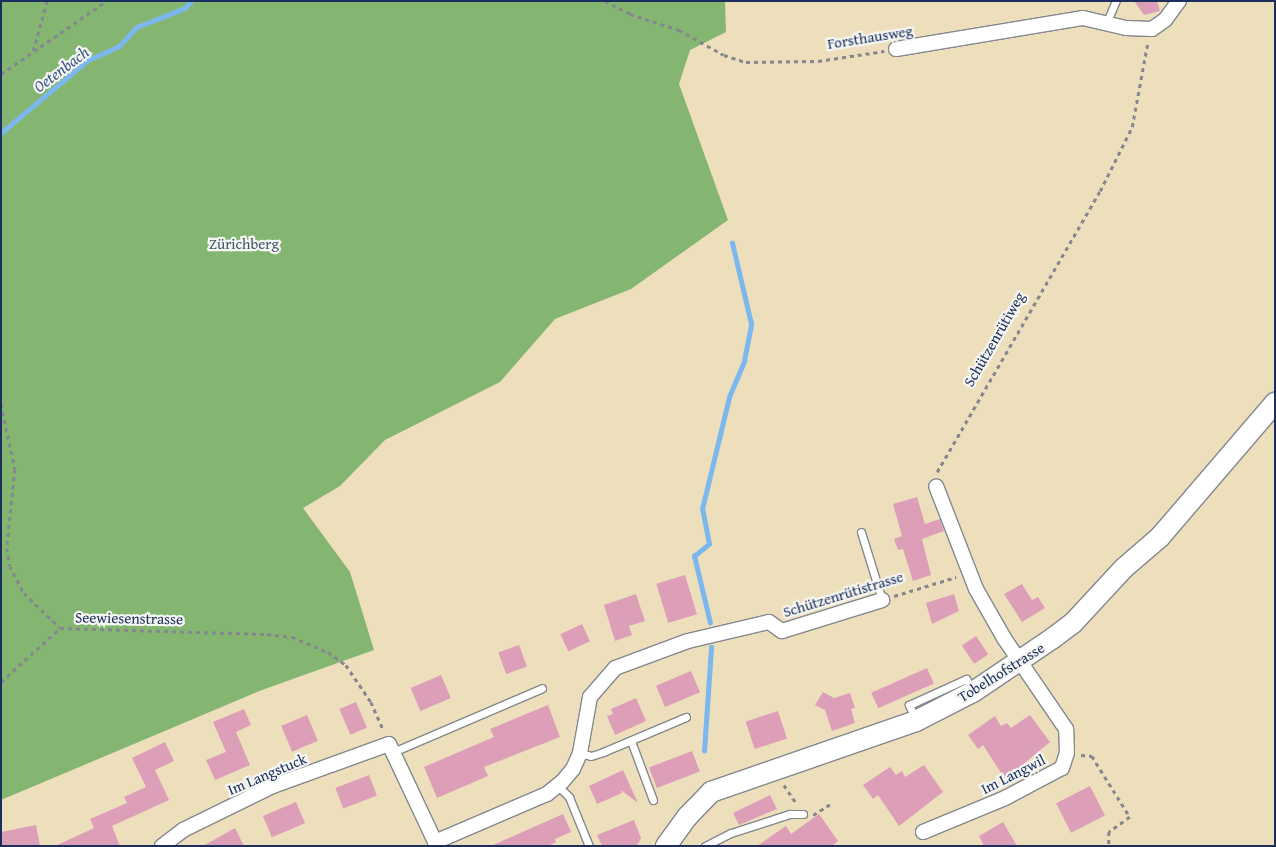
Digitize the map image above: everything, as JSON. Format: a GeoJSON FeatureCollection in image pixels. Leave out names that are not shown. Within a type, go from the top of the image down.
{"type":"FeatureCollection","features":[{"type":"Feature","properties":{"kind":"main road","name":"Tobelhofstrasse"},"geometry":{"type":"LineString","coordinates":[[666,846],[702,800],[725,786],[916,721],[974,692],[1020,662],[1073,623],[1124,568],[1160,536],[1275,403]]}},
{"type":"Feature","properties":{"kind":"street"},"geometry":{"type":"LineString","coordinates":[[1152,29],[1165,20],[1179,1]]}},
{"type":"Feature","properties":{"kind":"street","name":"Forsthausweg"},"geometry":{"type":"LineString","coordinates":[[896,49],[1083,18],[1106,24],[1152,29]]}},
{"type":"Feature","properties":{"kind":"street"},"geometry":{"type":"LineString","coordinates":[[936,486],[969,572],[997,627],[1020,662]]}},
{"type":"Feature","properties":{"kind":"street","name":"Schützenrütistrasse"},"geometry":{"type":"LineString","coordinates":[[436,844],[558,786],[573,769],[580,753],[590,697],[615,668],[688,640],[769,622],[782,631],[882,600]]}},
{"type":"Feature","properties":{"kind":"street","name":"Im Langwil"},"geometry":{"type":"LineString","coordinates":[[923,832],[1005,798],[1062,768],[1067,753],[1066,730],[1020,662]]}},
{"type":"Feature","properties":{"kind":"street"},"geometry":{"type":"LineString","coordinates":[[391,748],[436,844]]}},
{"type":"Feature","properties":{"kind":"street","name":"Im Langstuck"},"geometry":{"type":"LineString","coordinates":[[162,846],[183,830],[273,786],[391,748]]}},
{"type":"Feature","properties":{"kind":"lane"},"geometry":{"type":"LineString","coordinates":[[1106,24],[1116,1]]}},
{"type":"Feature","properties":{"kind":"lane"},"geometry":{"type":"LineString","coordinates":[[861,532],[882,600]]}},
{"type":"Feature","properties":{"kind":"lane"},"geometry":{"type":"LineString","coordinates":[[391,748],[542,688]]}},
{"type":"Feature","properties":{"kind":"lane"},"geometry":{"type":"LineString","coordinates":[[580,753],[591,756],[686,717]]}},
{"type":"Feature","properties":{"kind":"lane"},"geometry":{"type":"LineString","coordinates":[[631,741],[653,800]]}},
{"type":"Feature","properties":{"kind":"lane"},"geometry":{"type":"LineString","coordinates":[[558,786],[569,797],[590,846]]}},
{"type":"Feature","properties":{"kind":"lane"},"geometry":{"type":"LineString","coordinates":[[705,846],[731,833],[790,814],[803,814]]}},
{"type":"Feature","properties":{"kind":"path"},"geometry":{"type":"LineString","coordinates":[[32,52],[48,1]]}},
{"type":"Feature","properties":{"kind":"path"},"geometry":{"type":"LineString","coordinates":[[1,74],[106,1]]}},
{"type":"Feature","properties":{"kind":"path","name":"Forsthausweg"},"geometry":{"type":"LineString","coordinates":[[605,1],[625,12],[680,30],[724,55],[746,62],[818,61],[896,49]]}},
{"type":"Feature","properties":{"kind":"path","name":"Schützenrütiweg"},"geometry":{"type":"LineString","coordinates":[[936,486],[940,463],[1100,192],[1132,127],[1138,106],[1141,68],[1152,29]]}},
{"type":"Feature","properties":{"kind":"path","name":"Seewiesenstrasse"},"geometry":{"type":"LineString","coordinates":[[1,404],[15,469],[7,548],[10,566],[24,593],[60,628],[267,634],[304,641],[336,657],[352,672],[371,702],[391,748]]}},
{"type":"Feature","properties":{"kind":"path","name":"Schützenrütistrasse"},"geometry":{"type":"LineString","coordinates":[[882,600],[969,572]]}},
{"type":"Feature","properties":{"kind":"path"},"geometry":{"type":"LineString","coordinates":[[1,682],[60,628]]}},
{"type":"Feature","properties":{"kind":"path"},"geometry":{"type":"LineString","coordinates":[[1092,756],[1130,817],[1109,832],[1110,846]]}},
{"type":"Feature","properties":{"kind":"path"},"geometry":{"type":"LineString","coordinates":[[786,788],[803,814],[832,803]]}},
{"type":"Feature","properties":{"kind":"green space","name":"Zürichberg"},"geometry":{"type":"Polygon","coordinates":[[[1,1],[725,1],[726,32],[690,50],[679,84],[728,220],[631,289],[555,319],[500,382],[385,440],[340,486],[303,508],[350,572],[374,650],[262,690],[1,800],[1,1]]]}},
{"type":"Feature","properties":{"kind":"building"},"geometry":{"type":"Polygon","coordinates":[[[1134,1],[1157,1],[1160,11],[1144,15],[1134,1]]]}},
{"type":"Feature","properties":{"kind":"building"},"geometry":{"type":"Polygon","coordinates":[[[917,497],[925,524],[940,519],[944,531],[922,539],[931,575],[913,581],[903,549],[898,550],[894,539],[902,536],[893,504],[917,497]]]}},
{"type":"Feature","properties":{"kind":"building"},"geometry":{"type":"Polygon","coordinates":[[[685,575],[697,614],[668,623],[656,584],[685,575]]]}},
{"type":"Feature","properties":{"kind":"building"},"geometry":{"type":"Polygon","coordinates":[[[1022,584],[1032,600],[1038,597],[1045,608],[1022,622],[1004,594],[1022,584]]]}},
{"type":"Feature","properties":{"kind":"building"},"geometry":{"type":"Polygon","coordinates":[[[636,594],[645,621],[629,626],[632,635],[615,641],[604,605],[636,594]]]}},
{"type":"Feature","properties":{"kind":"building"},"geometry":{"type":"Polygon","coordinates":[[[954,594],[959,611],[932,624],[926,603],[954,594]]]}},
{"type":"Feature","properties":{"kind":"building"},"geometry":{"type":"Polygon","coordinates":[[[582,624],[590,641],[568,651],[560,634],[582,624]]]}},
{"type":"Feature","properties":{"kind":"building"},"geometry":{"type":"Polygon","coordinates":[[[976,636],[988,654],[974,664],[962,646],[976,636]]]}},
{"type":"Feature","properties":{"kind":"building"},"geometry":{"type":"Polygon","coordinates":[[[519,645],[527,667],[506,674],[498,653],[519,645]]]}},
{"type":"Feature","properties":{"kind":"building"},"geometry":{"type":"Polygon","coordinates":[[[927,668],[934,684],[878,708],[871,693],[927,668]]]}},
{"type":"Feature","properties":{"kind":"building"},"geometry":{"type":"Polygon","coordinates":[[[691,671],[700,692],[665,707],[656,686],[691,671]]]}},
{"type":"Feature","properties":{"kind":"building"},"geometry":{"type":"Polygon","coordinates":[[[441,675],[451,698],[420,711],[411,688],[441,675]]]}},
{"type":"Feature","properties":{"kind":"building"},"geometry":{"type":"Polygon","coordinates":[[[823,692],[834,698],[850,693],[855,708],[851,709],[855,723],[832,731],[825,710],[815,705],[823,692]]]}},
{"type":"Feature","properties":{"kind":"building"},"geometry":{"type":"Polygon","coordinates":[[[636,698],[646,721],[615,735],[607,716],[613,714],[611,709],[636,698]]]}},
{"type":"Feature","properties":{"kind":"building"},"geometry":{"type":"Polygon","coordinates":[[[356,702],[367,728],[350,735],[339,709],[356,702]]]}},
{"type":"Feature","properties":{"kind":"building"},"geometry":{"type":"Polygon","coordinates":[[[548,705],[560,737],[484,767],[488,776],[437,798],[424,767],[494,737],[490,729],[548,705]]]}},
{"type":"Feature","properties":{"kind":"building"},"geometry":{"type":"Polygon","coordinates":[[[244,709],[251,725],[236,732],[250,765],[215,780],[206,760],[226,752],[213,722],[244,709]]]}},
{"type":"Feature","properties":{"kind":"building"},"geometry":{"type":"Polygon","coordinates":[[[778,711],[787,739],[755,749],[746,722],[778,711]]]}},
{"type":"Feature","properties":{"kind":"building"},"geometry":{"type":"Polygon","coordinates":[[[307,715],[318,741],[292,752],[281,726],[307,715]]]}},
{"type":"Feature","properties":{"kind":"building"},"geometry":{"type":"Polygon","coordinates":[[[1030,715],[1050,742],[1005,779],[983,745],[978,749],[968,735],[995,716],[1001,726],[1007,723],[1011,728],[1030,715]]]}},
{"type":"Feature","properties":{"kind":"building"},"geometry":{"type":"Polygon","coordinates":[[[165,742],[174,761],[155,770],[169,800],[112,826],[120,846],[55,846],[94,828],[90,819],[127,803],[124,797],[146,787],[132,758],[165,742]]]}},
{"type":"Feature","properties":{"kind":"building"},"geometry":{"type":"Polygon","coordinates":[[[692,751],[700,772],[657,788],[649,767],[692,751]]]}},
{"type":"Feature","properties":{"kind":"building"},"geometry":{"type":"Polygon","coordinates":[[[924,765],[943,792],[899,826],[878,795],[873,799],[863,785],[890,767],[896,775],[902,771],[905,777],[924,765]]]}},
{"type":"Feature","properties":{"kind":"building"},"geometry":{"type":"Polygon","coordinates":[[[623,770],[638,803],[621,790],[622,793],[597,804],[589,786],[623,770]]]}},
{"type":"Feature","properties":{"kind":"building"},"geometry":{"type":"Polygon","coordinates":[[[369,775],[377,796],[343,808],[335,788],[369,775]]]}},
{"type":"Feature","properties":{"kind":"building"},"geometry":{"type":"Polygon","coordinates":[[[1090,786],[1105,815],[1071,833],[1056,803],[1090,786]]]}},
{"type":"Feature","properties":{"kind":"building"},"geometry":{"type":"Polygon","coordinates":[[[770,795],[777,809],[739,825],[733,813],[770,795]]]}},
{"type":"Feature","properties":{"kind":"building"},"geometry":{"type":"Polygon","coordinates":[[[296,802],[305,823],[272,837],[263,816],[296,802]]]}},
{"type":"Feature","properties":{"kind":"building"},"geometry":{"type":"Polygon","coordinates":[[[563,814],[571,832],[555,839],[556,842],[548,846],[491,846],[563,814]]]}},
{"type":"Feature","properties":{"kind":"building"},"geometry":{"type":"Polygon","coordinates":[[[819,814],[838,841],[832,846],[757,846],[786,826],[791,834],[819,814]]]}},
{"type":"Feature","properties":{"kind":"building"},"geometry":{"type":"Polygon","coordinates":[[[634,820],[641,838],[637,846],[602,846],[597,835],[634,820]]]}},
{"type":"Feature","properties":{"kind":"building"},"geometry":{"type":"Polygon","coordinates":[[[1003,822],[1017,846],[984,846],[979,836],[1003,822]]]}},
{"type":"Feature","properties":{"kind":"building"},"geometry":{"type":"Polygon","coordinates":[[[36,825],[40,846],[1,846],[1,832],[36,825]]]}},
{"type":"Feature","properties":{"kind":"building"},"geometry":{"type":"Polygon","coordinates":[[[235,828],[244,846],[203,846],[235,828]]]}},
{"type":"Feature","properties":{"kind":"waterway","name":"Oetenbach"},"geometry":{"type":"LineString","coordinates":[[1,133],[88,60],[119,46],[137,27],[185,8],[191,1]]}},
{"type":"Feature","properties":{"kind":"waterway"},"geometry":{"type":"LineString","coordinates":[[710,623],[694,556],[709,544],[702,509],[729,397],[744,361],[751,324],[732,243]]}},
{"type":"Feature","properties":{"kind":"waterway"},"geometry":{"type":"LineString","coordinates":[[704,751],[711,647]]}}]}
